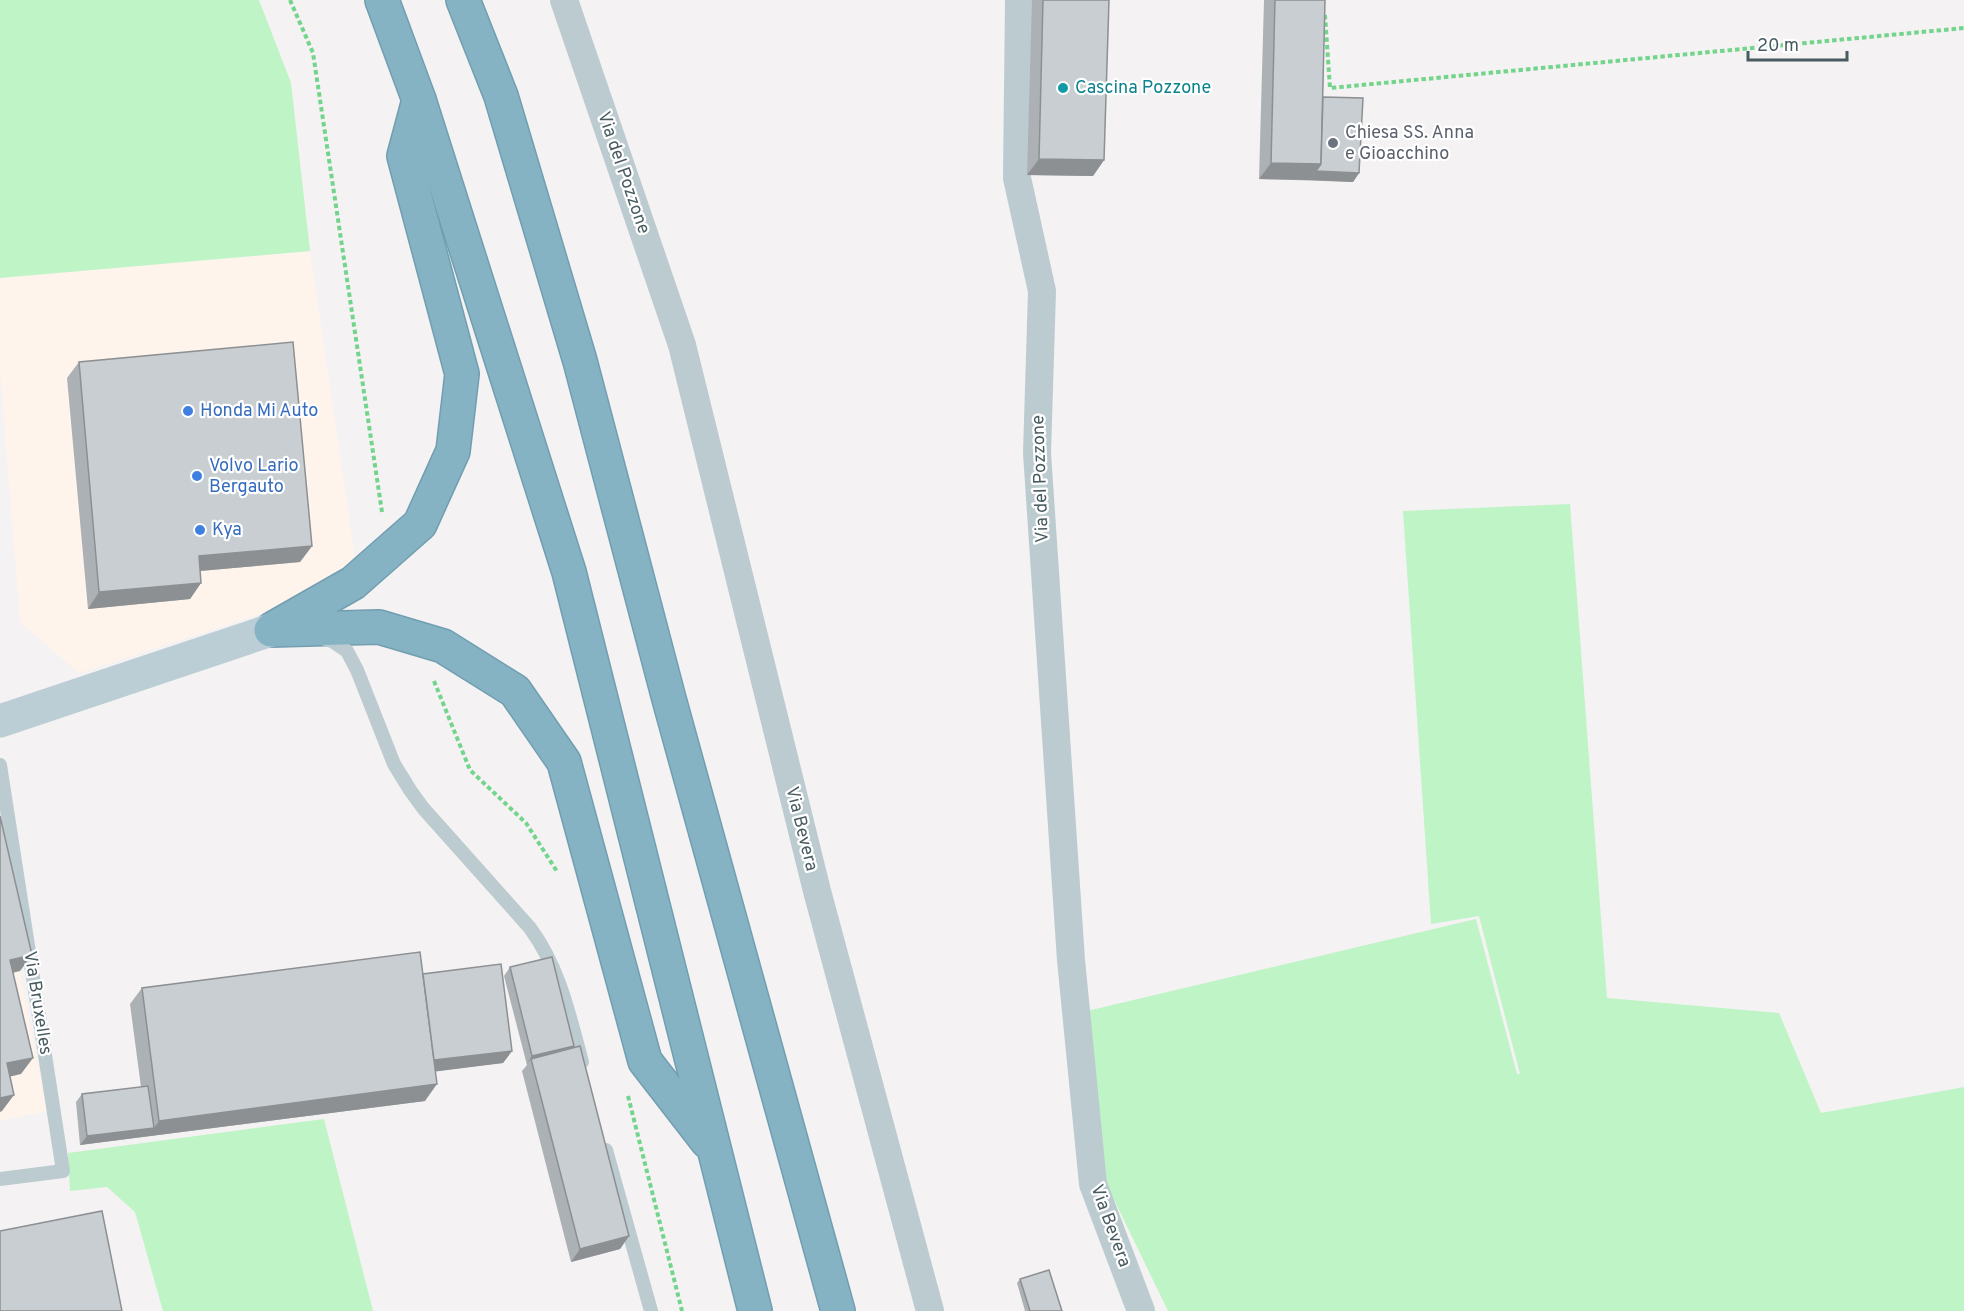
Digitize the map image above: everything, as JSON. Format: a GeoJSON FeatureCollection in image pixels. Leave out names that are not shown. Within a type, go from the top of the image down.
{"type":"FeatureCollection","features":[{"type":"Feature","properties":{"kind":"highway"},"geometry":{"type":"LineString","coordinates":[[382,0],[419,100],[569,572],[755,1311]]}},
{"type":"Feature","properties":{"kind":"highway"},"geometry":{"type":"LineString","coordinates":[[463,0],[501,96],[580,361],[669,699],[838,1311]]}},
{"type":"Feature","properties":{"kind":"highway"},"geometry":{"type":"LineString","coordinates":[[271,630],[353,583],[420,524],[453,451],[462,374],[404,156],[419,100]]}},
{"type":"Feature","properties":{"kind":"highway"},"geometry":{"type":"LineString","coordinates":[[271,630],[379,627],[444,646],[515,692],[564,762],[645,1061],[716,1152]]}},
{"type":"Feature","properties":{"kind":"highway"},"geometry":{"type":"LineString","coordinates":[[797,1161],[859,1311]]}},
{"type":"Feature","properties":{"kind":"street","name":"Via del Pozzone"},"geometry":{"type":"LineString","coordinates":[[564,0],[682,345]]}},
{"type":"Feature","properties":{"kind":"street","name":"Via del Pozzone"},"geometry":{"type":"LineString","coordinates":[[1019,0],[1017,178],[1042,291],[1038,453],[1071,960]]}},
{"type":"Feature","properties":{"kind":"street","name":"Via Bevera"},"geometry":{"type":"LineString","coordinates":[[682,345],[814,879],[930,1311]]}},
{"type":"Feature","properties":{"kind":"street"},"geometry":{"type":"LineString","coordinates":[[0,721],[271,630]]}},
{"type":"Feature","properties":{"kind":"street","name":"Via Bevera"},"geometry":{"type":"LineString","coordinates":[[1071,960],[1093,1184],[1141,1311]]}},
{"type":"Feature","properties":{"kind":"lane"},"geometry":{"type":"LineString","coordinates":[[271,630],[333,640],[347,651],[357,670],[394,764],[410,790],[423,808],[530,928],[545,948],[564,997],[585,1074]]}},
{"type":"Feature","properties":{"kind":"lane","name":"Via Bruxelles"},"geometry":{"type":"LineString","coordinates":[[0,765],[63,1171],[0,1179]]}},
{"type":"Feature","properties":{"kind":"lane"},"geometry":{"type":"LineString","coordinates":[[604,1141],[651,1311]]}},
{"type":"Feature","properties":{"kind":"path"},"geometry":{"type":"LineString","coordinates":[[290,0],[313,54],[383,519]]}},
{"type":"Feature","properties":{"kind":"path"},"geometry":{"type":"LineString","coordinates":[[1324,11],[1330,88],[1964,28]]}},
{"type":"Feature","properties":{"kind":"path"},"geometry":{"type":"LineString","coordinates":[[434,679],[470,770],[526,824],[562,879]]}},
{"type":"Feature","properties":{"kind":"path"},"geometry":{"type":"LineString","coordinates":[[626,1090],[682,1311]]}},
{"type":"Feature","properties":{"kind":"shaded area"},"geometry":{"type":"Polygon","coordinates":[[[310,251],[356,565],[328,592],[79,673],[20,622],[0,369],[0,278],[310,251]]]}},
{"type":"Feature","properties":{"kind":"shaded area"},"geometry":{"type":"Polygon","coordinates":[[[0,870],[47,1111],[0,1121],[0,870]]]}},
{"type":"Feature","properties":{"kind":"green space"},"geometry":{"type":"Polygon","coordinates":[[[0,0],[259,0],[291,83],[310,251],[0,278],[0,0]]]}},
{"type":"Feature","properties":{"kind":"green space"},"geometry":{"type":"Polygon","coordinates":[[[1570,504],[1607,998],[1779,1013],[1821,1113],[1964,1087],[1964,1311],[1168,1311],[1107,1185],[1087,1011],[1476,919],[1517,1074],[1520,1074],[1479,916],[1431,924],[1403,511],[1570,504]]]}},
{"type":"Feature","properties":{"kind":"green space"},"geometry":{"type":"Polygon","coordinates":[[[324,1119],[373,1311],[163,1311],[135,1212],[107,1187],[70,1191],[68,1153],[324,1119]]]}},
{"type":"Feature","properties":{"kind":"building","name":"Cascina Pozzone"},"geometry":{"type":"Polygon","coordinates":[[[1043,0],[1109,0],[1104,160],[1039,159],[1043,0]]]}},
{"type":"Feature","properties":{"kind":"building","name":"Cascina Pozzone"},"geometry":{"type":"Polygon","coordinates":[[[1275,0],[1325,0],[1321,164],[1271,163],[1275,0]]]}},
{"type":"Feature","properties":{"kind":"building","name":"Chiesa SS. Anna e Gioacchino"},"geometry":{"type":"Polygon","coordinates":[[[1323,97],[1363,98],[1359,173],[1316,171],[1321,164],[1323,97]]]}},
{"type":"Feature","properties":{"kind":"building"},"geometry":{"type":"Polygon","coordinates":[[[293,342],[312,546],[199,556],[201,583],[99,592],[79,362],[293,342]]]}},
{"type":"Feature","properties":{"kind":"building"},"geometry":{"type":"Polygon","coordinates":[[[0,816],[32,955],[10,960],[33,1058],[7,1063],[14,1095],[0,1098],[0,816]]]}},
{"type":"Feature","properties":{"kind":"building"},"geometry":{"type":"Polygon","coordinates":[[[420,952],[437,1084],[159,1121],[142,988],[420,952]]]}},
{"type":"Feature","properties":{"kind":"building"},"geometry":{"type":"Polygon","coordinates":[[[552,957],[574,1046],[532,1056],[510,967],[552,957]]]}},
{"type":"Feature","properties":{"kind":"building"},"geometry":{"type":"Polygon","coordinates":[[[501,964],[512,1051],[434,1060],[423,974],[501,964]]]}},
{"type":"Feature","properties":{"kind":"building"},"geometry":{"type":"Polygon","coordinates":[[[580,1046],[629,1236],[580,1249],[531,1059],[580,1046]]]}},
{"type":"Feature","properties":{"kind":"building"},"geometry":{"type":"Polygon","coordinates":[[[148,1086],[154,1128],[87,1136],[82,1094],[148,1086]]]}},
{"type":"Feature","properties":{"kind":"building"},"geometry":{"type":"Polygon","coordinates":[[[102,1211],[122,1311],[0,1311],[0,1231],[102,1211]]]}},
{"type":"Feature","properties":{"kind":"building"},"geometry":{"type":"Polygon","coordinates":[[[1049,1270],[1062,1311],[1030,1311],[1020,1279],[1049,1270]]]}},
{"type":"Feature","properties":{"kind":"place","name":"Cascina Pozzone"},"geometry":{"type":"Point","coordinates":[1063,88]}},
{"type":"Feature","properties":{"kind":"place","name":"Chiesa SS. Anna e Gioacchino"},"geometry":{"type":"Point","coordinates":[1333,143]}},
{"type":"Feature","properties":{"kind":"place","name":"Honda Mi Auto"},"geometry":{"type":"Point","coordinates":[188,411]}},
{"type":"Feature","properties":{"kind":"place","name":"Volvo Lario Bergauto"},"geometry":{"type":"Point","coordinates":[197,476]}},
{"type":"Feature","properties":{"kind":"place","name":"Kya"},"geometry":{"type":"Point","coordinates":[200,530]}}]}
